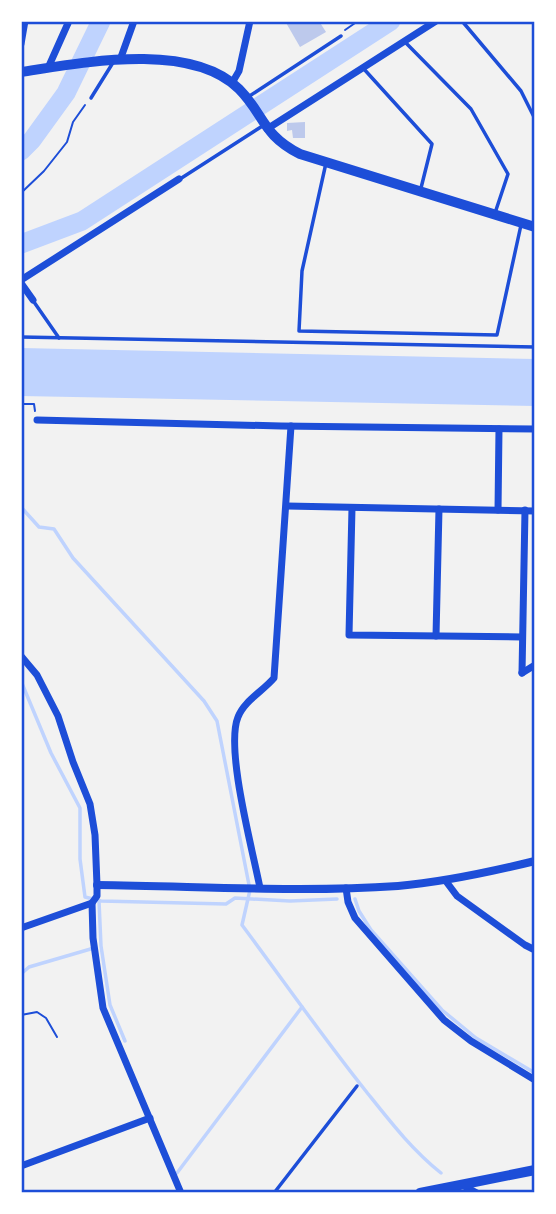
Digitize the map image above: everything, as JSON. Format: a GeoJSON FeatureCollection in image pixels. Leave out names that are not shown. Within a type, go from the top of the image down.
{"type":"FeatureCollection","features":[{"type":"Feature","properties":{"kind":"main road"},"geometry":{"type":"LineString","coordinates":[[21,72],[114,61],[174,61],[210,72],[232,83],[247,99],[264,125],[290,149],[326,163],[535,227]]}},
{"type":"Feature","properties":{"kind":"main road"},"geometry":{"type":"LineString","coordinates":[[420,1193],[535,1170]]}},
{"type":"Feature","properties":{"kind":"street"},"geometry":{"type":"LineString","coordinates":[[21,44],[26,21]]}},
{"type":"Feature","properties":{"kind":"street"},"geometry":{"type":"LineString","coordinates":[[52,68],[69,21]]}},
{"type":"Feature","properties":{"kind":"street"},"geometry":{"type":"LineString","coordinates":[[114,61],[134,21]]}},
{"type":"Feature","properties":{"kind":"street"},"geometry":{"type":"LineString","coordinates":[[232,83],[239,71],[250,21]]}},
{"type":"Feature","properties":{"kind":"street"},"geometry":{"type":"LineString","coordinates":[[264,125],[363,68],[436,21]]}},
{"type":"Feature","properties":{"kind":"street"},"geometry":{"type":"LineString","coordinates":[[33,300],[21,281],[179,179]]}},
{"type":"Feature","properties":{"kind":"street"},"geometry":{"type":"LineString","coordinates":[[37,419],[535,429]]}},
{"type":"Feature","properties":{"kind":"street"},"geometry":{"type":"LineString","coordinates":[[260,888],[235,755],[234,732],[243,706],[274,678],[291,426]]}},
{"type":"Feature","properties":{"kind":"street"},"geometry":{"type":"LineString","coordinates":[[498,510],[499,429]]}},
{"type":"Feature","properties":{"kind":"street"},"geometry":{"type":"LineString","coordinates":[[287,506],[535,511]]}},
{"type":"Feature","properties":{"kind":"street"},"geometry":{"type":"LineString","coordinates":[[352,508],[349,635],[522,637]]}},
{"type":"Feature","properties":{"kind":"street"},"geometry":{"type":"LineString","coordinates":[[436,636],[439,509]]}},
{"type":"Feature","properties":{"kind":"street"},"geometry":{"type":"LineString","coordinates":[[525,510],[522,673],[535,665]]}},
{"type":"Feature","properties":{"kind":"street"},"geometry":{"type":"LineString","coordinates":[[21,928],[92,903],[97,896],[95,835],[90,804],[58,716],[37,675],[22,658]]}},
{"type":"Feature","properties":{"kind":"street"},"geometry":{"type":"LineString","coordinates":[[97,885],[260,888],[399,886],[445,880],[535,861]]}},
{"type":"Feature","properties":{"kind":"street"},"geometry":{"type":"LineString","coordinates":[[445,880],[457,896],[535,950]]}},
{"type":"Feature","properties":{"kind":"street"},"geometry":{"type":"LineString","coordinates":[[346,888],[348,902],[355,918],[444,1020],[477,1045],[535,1080]]}},
{"type":"Feature","properties":{"kind":"street"},"geometry":{"type":"LineString","coordinates":[[92,903],[96,968],[103,1008],[181,1193]]}},
{"type":"Feature","properties":{"kind":"street"},"geometry":{"type":"LineString","coordinates":[[21,1166],[150,1118]]}},
{"type":"Feature","properties":{"kind":"street"},"geometry":{"type":"LineString","coordinates":[[462,1185],[477,1193]]}},
{"type":"Feature","properties":{"kind":"lane"},"geometry":{"type":"LineString","coordinates":[[462,21],[520,91],[535,119]]}},
{"type":"Feature","properties":{"kind":"lane"},"geometry":{"type":"LineString","coordinates":[[247,99],[341,36]]}},
{"type":"Feature","properties":{"kind":"lane"},"geometry":{"type":"LineString","coordinates":[[404,41],[471,109],[508,174],[495,215]]}},
{"type":"Feature","properties":{"kind":"lane"},"geometry":{"type":"LineString","coordinates":[[90,98],[114,61]]}},
{"type":"Feature","properties":{"kind":"lane"},"geometry":{"type":"LineString","coordinates":[[363,68],[432,144],[419,192]]}},
{"type":"Feature","properties":{"kind":"lane"},"geometry":{"type":"LineString","coordinates":[[179,179],[264,125]]}},
{"type":"Feature","properties":{"kind":"lane"},"geometry":{"type":"LineString","coordinates":[[326,163],[302,271],[299,331],[497,335],[522,223]]}},
{"type":"Feature","properties":{"kind":"lane"},"geometry":{"type":"LineString","coordinates":[[33,300],[59,338]]}},
{"type":"Feature","properties":{"kind":"lane"},"geometry":{"type":"LineString","coordinates":[[21,337],[535,347]]}},
{"type":"Feature","properties":{"kind":"lane"},"geometry":{"type":"LineString","coordinates":[[274,1193],[357,1086]]}},
{"type":"Feature","properties":{"kind":"path"},"geometry":{"type":"LineString","coordinates":[[345,30],[358,21]]}},
{"type":"Feature","properties":{"kind":"path"},"geometry":{"type":"LineString","coordinates":[[21,193],[44,172],[67,142],[73,122],[90,98]]}},
{"type":"Feature","properties":{"kind":"path"},"geometry":{"type":"LineString","coordinates":[[21,404],[34,404],[37,419]]}},
{"type":"Feature","properties":{"kind":"path"},"geometry":{"type":"LineString","coordinates":[[21,1016],[37,1012],[46,1018],[57,1037]]}},
{"type":"Feature","properties":{"kind":"water"},"geometry":{"type":"Polygon","coordinates":[[[21,348],[535,359],[535,406],[21,396],[21,348]]]}},
{"type":"Feature","properties":{"kind":"building"},"geometry":{"type":"Polygon","coordinates":[[[285,21],[319,21],[326,32],[300,47],[285,21]]]}},
{"type":"Feature","properties":{"kind":"building"},"geometry":{"type":"Polygon","coordinates":[[[305,122],[305,138],[293,138],[292,130],[287,131],[287,123],[305,122]]]}},
{"type":"Feature","properties":{"kind":"waterway"},"geometry":{"type":"LineString","coordinates":[[21,151],[66,93],[101,21]]}},
{"type":"Feature","properties":{"kind":"waterway"},"geometry":{"type":"LineString","coordinates":[[21,244],[82,221],[391,21]]}},
{"type":"Feature","properties":{"kind":"waterway"},"geometry":{"type":"LineString","coordinates":[[21,507],[39,527],[54,529],[73,558],[204,701],[217,721],[250,890],[242,925],[383,1112],[410,1144],[441,1173]]}},
{"type":"Feature","properties":{"kind":"waterway"},"geometry":{"type":"LineString","coordinates":[[21,681],[51,753],[80,808],[80,859],[85,897],[101,901],[226,904],[235,898],[290,901],[337,899]]}},
{"type":"Feature","properties":{"kind":"waterway"},"geometry":{"type":"LineString","coordinates":[[355,899],[371,930],[442,1010],[476,1038],[535,1073]]}},
{"type":"Feature","properties":{"kind":"waterway"},"geometry":{"type":"LineString","coordinates":[[99,901],[101,946],[110,1005],[125,1041]]}},
{"type":"Feature","properties":{"kind":"waterway"},"geometry":{"type":"LineString","coordinates":[[21,974],[29,967],[94,948]]}},
{"type":"Feature","properties":{"kind":"waterway"},"geometry":{"type":"LineString","coordinates":[[177,1173],[302,1007]]}}]}
